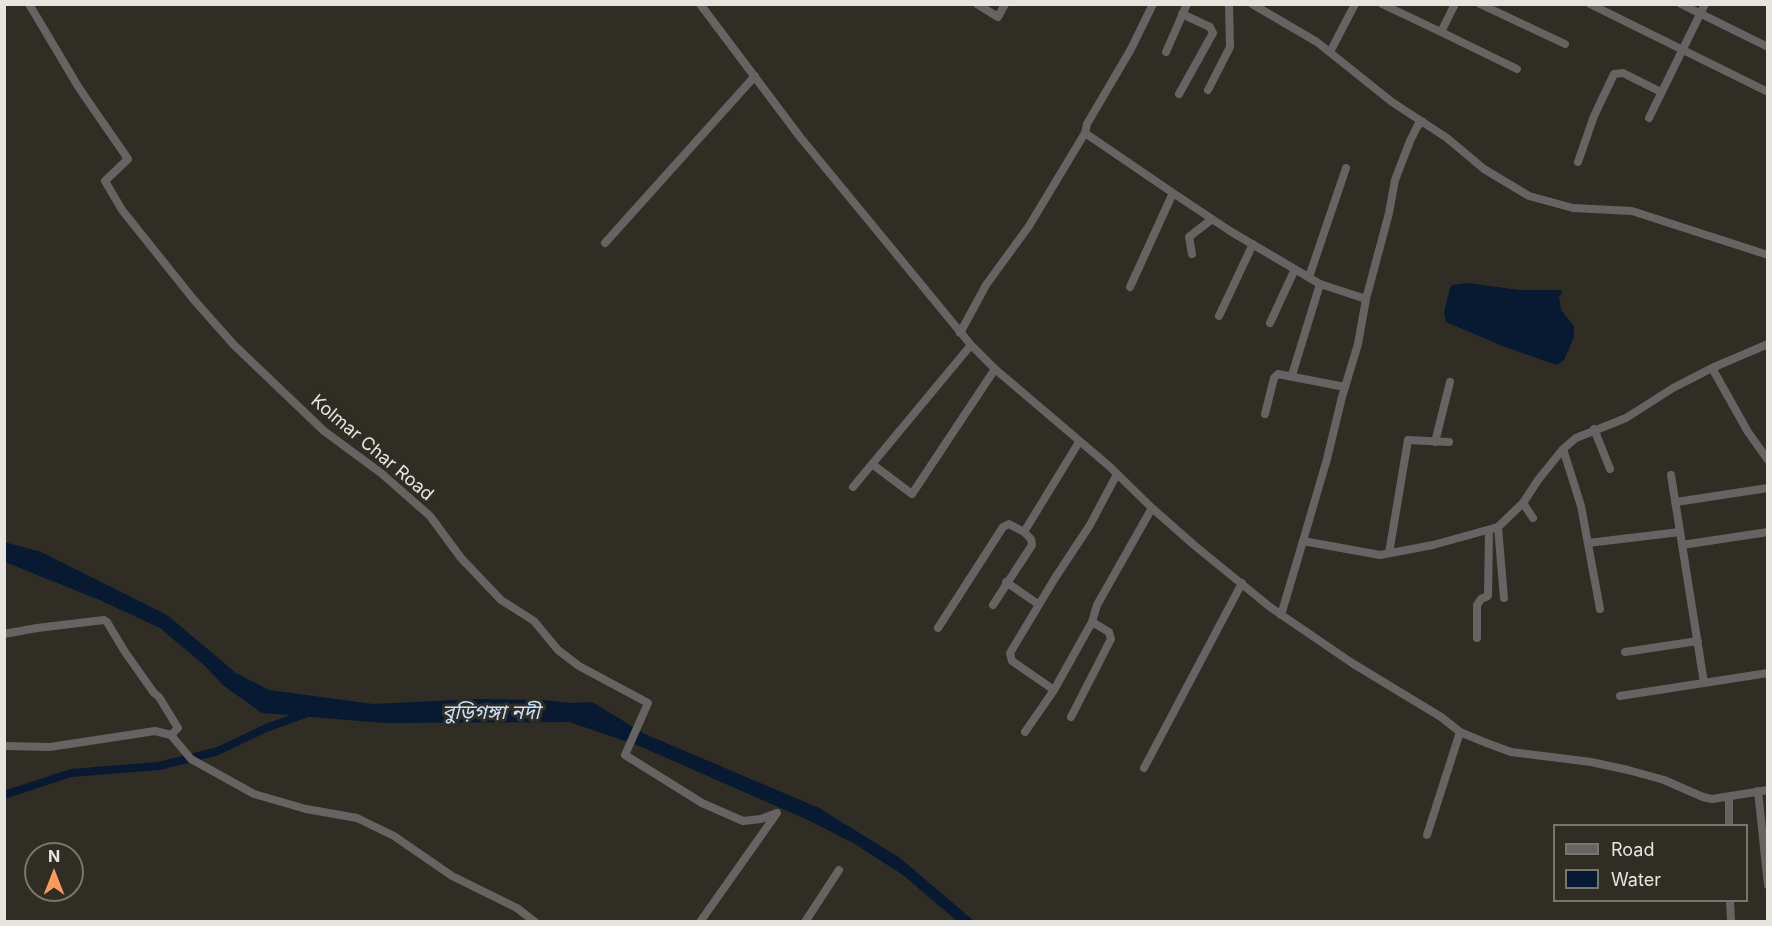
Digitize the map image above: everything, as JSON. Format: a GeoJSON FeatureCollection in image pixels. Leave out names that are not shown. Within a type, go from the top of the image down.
{"type":"FeatureCollection","features":[{"type":"Feature","properties":{"kind":"street","name":"Kolmar Char Road"},"geometry":{"type":"LineString","coordinates":[[28,4],[80,88],[128,159],[105,181],[122,210],[194,300],[234,345],[324,431],[381,473],[430,516],[461,558],[501,600],[534,621],[558,650],[579,666],[648,703],[625,755],[702,803],[743,821],[761,819],[777,813],[700,921]]}},
{"type":"Feature","properties":{"kind":"street"},"geometry":{"type":"LineString","coordinates":[[700,4],[800,137],[971,345],[995,369],[1152,507],[1281,615],[1352,663],[1441,717],[1460,732],[1511,752],[1591,762],[1664,780],[1712,799],[1767,790]]}},
{"type":"Feature","properties":{"kind":"street"},"geometry":{"type":"LineString","coordinates":[[977,4],[998,17],[1005,4]]}},
{"type":"Feature","properties":{"kind":"street"},"geometry":{"type":"LineString","coordinates":[[960,333],[986,285],[1029,226],[1085,133],[1087,124],[1131,49],[1153,4]]}},
{"type":"Feature","properties":{"kind":"street"},"geometry":{"type":"LineString","coordinates":[[1166,52],[1187,4]]}},
{"type":"Feature","properties":{"kind":"street"},"geometry":{"type":"LineString","coordinates":[[1208,90],[1230,47],[1228,4]]}},
{"type":"Feature","properties":{"kind":"street"},"geometry":{"type":"LineString","coordinates":[[1252,4],[1317,42],[1392,102],[1447,138],[1484,169],[1529,196],[1573,208],[1632,211],[1767,255]]}},
{"type":"Feature","properties":{"kind":"street"},"geometry":{"type":"LineString","coordinates":[[1330,52],[1355,4]]}},
{"type":"Feature","properties":{"kind":"street"},"geometry":{"type":"LineString","coordinates":[[1382,4],[1517,69]]}},
{"type":"Feature","properties":{"kind":"street"},"geometry":{"type":"LineString","coordinates":[[1441,32],[1455,4]]}},
{"type":"Feature","properties":{"kind":"street"},"geometry":{"type":"LineString","coordinates":[[1480,4],[1565,44]]}},
{"type":"Feature","properties":{"kind":"street"},"geometry":{"type":"LineString","coordinates":[[1590,4],[1767,92]]}},
{"type":"Feature","properties":{"kind":"street"},"geometry":{"type":"LineString","coordinates":[[1680,4],[1767,47]]}},
{"type":"Feature","properties":{"kind":"street"},"geometry":{"type":"LineString","coordinates":[[1649,118],[1705,4]]}},
{"type":"Feature","properties":{"kind":"street"},"geometry":{"type":"LineString","coordinates":[[1179,94],[1213,33],[1210,27],[1182,14]]}},
{"type":"Feature","properties":{"kind":"street"},"geometry":{"type":"LineString","coordinates":[[1578,162],[1594,116],[1614,74],[1623,73],[1661,92]]}},
{"type":"Feature","properties":{"kind":"street"},"geometry":{"type":"LineString","coordinates":[[605,243],[755,76]]}},
{"type":"Feature","properties":{"kind":"street"},"geometry":{"type":"LineString","coordinates":[[1281,615],[1328,459],[1358,344],[1366,299],[1389,213],[1395,180],[1410,141],[1418,125],[1423,122]]}},
{"type":"Feature","properties":{"kind":"street"},"geometry":{"type":"LineString","coordinates":[[1085,133],[1212,219],[1320,284],[1366,299]]}},
{"type":"Feature","properties":{"kind":"street"},"geometry":{"type":"LineString","coordinates":[[1309,277],[1346,168]]}},
{"type":"Feature","properties":{"kind":"street"},"geometry":{"type":"LineString","coordinates":[[1130,287],[1173,193]]}},
{"type":"Feature","properties":{"kind":"street"},"geometry":{"type":"LineString","coordinates":[[1192,254],[1189,237],[1212,219]]}},
{"type":"Feature","properties":{"kind":"street"},"geometry":{"type":"LineString","coordinates":[[1219,316],[1253,244]]}},
{"type":"Feature","properties":{"kind":"street"},"geometry":{"type":"LineString","coordinates":[[1270,323],[1295,269]]}},
{"type":"Feature","properties":{"kind":"street"},"geometry":{"type":"LineString","coordinates":[[1292,375],[1320,284]]}},
{"type":"Feature","properties":{"kind":"street"},"geometry":{"type":"LineString","coordinates":[[1303,541],[1380,555],[1433,545],[1498,527],[1523,503],[1563,449],[1576,438],[1626,418],[1673,388],[1767,344]]}},
{"type":"Feature","properties":{"kind":"street"},"geometry":{"type":"LineString","coordinates":[[853,487],[971,345]]}},
{"type":"Feature","properties":{"kind":"street"},"geometry":{"type":"LineString","coordinates":[[1712,368],[1748,432],[1767,460]]}},
{"type":"Feature","properties":{"kind":"street"},"geometry":{"type":"LineString","coordinates":[[872,464],[912,494],[995,369]]}},
{"type":"Feature","properties":{"kind":"street"},"geometry":{"type":"LineString","coordinates":[[1265,414],[1275,376],[1278,374],[1345,387]]}},
{"type":"Feature","properties":{"kind":"street"},"geometry":{"type":"LineString","coordinates":[[1435,442],[1450,382]]}},
{"type":"Feature","properties":{"kind":"street"},"geometry":{"type":"LineString","coordinates":[[1594,429],[1610,470]]}},
{"type":"Feature","properties":{"kind":"street"},"geometry":{"type":"LineString","coordinates":[[1389,553],[1408,440],[1449,442]]}},
{"type":"Feature","properties":{"kind":"street"},"geometry":{"type":"LineString","coordinates":[[1024,532],[1079,442]]}},
{"type":"Feature","properties":{"kind":"street"},"geometry":{"type":"LineString","coordinates":[[1563,449],[1581,506],[1599,609]]}},
{"type":"Feature","properties":{"kind":"street"},"geometry":{"type":"LineString","coordinates":[[1054,690],[1012,661],[1010,656],[1038,604],[1090,525],[1117,474]]}},
{"type":"Feature","properties":{"kind":"street"},"geometry":{"type":"LineString","coordinates":[[1671,475],[1704,683]]}},
{"type":"Feature","properties":{"kind":"street"},"geometry":{"type":"LineString","coordinates":[[1676,502],[1767,488]]}},
{"type":"Feature","properties":{"kind":"street"},"geometry":{"type":"LineString","coordinates":[[1523,503],[1533,518]]}},
{"type":"Feature","properties":{"kind":"street"},"geometry":{"type":"LineString","coordinates":[[1025,732],[1054,690],[1092,622],[1097,605],[1152,507]]}},
{"type":"Feature","properties":{"kind":"street"},"geometry":{"type":"LineString","coordinates":[[938,628],[1003,527],[1009,524],[1024,532],[1031,539],[1032,545],[993,605]]}},
{"type":"Feature","properties":{"kind":"street"},"geometry":{"type":"LineString","coordinates":[[1498,527],[1504,598]]}},
{"type":"Feature","properties":{"kind":"street"},"geometry":{"type":"LineString","coordinates":[[1477,638],[1477,604],[1488,596],[1489,530]]}},
{"type":"Feature","properties":{"kind":"street"},"geometry":{"type":"LineString","coordinates":[[1588,543],[1680,532]]}},
{"type":"Feature","properties":{"kind":"street"},"geometry":{"type":"LineString","coordinates":[[1682,545],[1767,532]]}},
{"type":"Feature","properties":{"kind":"street"},"geometry":{"type":"LineString","coordinates":[[1006,582],[1038,604]]}},
{"type":"Feature","properties":{"kind":"street"},"geometry":{"type":"LineString","coordinates":[[1144,768],[1242,583]]}},
{"type":"Feature","properties":{"kind":"street"},"geometry":{"type":"LineString","coordinates":[[4,634],[104,620],[159,697],[178,728],[171,735]]}},
{"type":"Feature","properties":{"kind":"street"},"geometry":{"type":"LineString","coordinates":[[1071,717],[1111,639],[1109,632],[1092,622]]}},
{"type":"Feature","properties":{"kind":"street"},"geometry":{"type":"LineString","coordinates":[[1625,652],[1698,641]]}},
{"type":"Feature","properties":{"kind":"street"},"geometry":{"type":"LineString","coordinates":[[1620,696],[1767,673]]}},
{"type":"Feature","properties":{"kind":"street"},"geometry":{"type":"LineString","coordinates":[[4,746],[50,747],[155,731],[171,735],[191,759],[254,794],[306,808],[357,818],[394,836],[452,876],[517,908],[535,921]]}},
{"type":"Feature","properties":{"kind":"street"},"geometry":{"type":"LineString","coordinates":[[1427,835],[1460,732]]}},
{"type":"Feature","properties":{"kind":"street"},"geometry":{"type":"LineString","coordinates":[[1758,791],[1767,885]]}},
{"type":"Feature","properties":{"kind":"street"},"geometry":{"type":"LineString","coordinates":[[1729,797],[1729,824]]}},
{"type":"Feature","properties":{"kind":"street"},"geometry":{"type":"LineString","coordinates":[[805,921],[839,870]]}},
{"type":"Feature","properties":{"kind":"street"},"geometry":{"type":"LineString","coordinates":[[1730,902],[1731,921]]}},
{"type":"Feature","properties":{"kind":"water"},"geometry":{"type":"Polygon","coordinates":[[[1468,283],[1519,290],[1561,290],[1559,297],[1561,310],[1574,326],[1574,337],[1564,360],[1557,365],[1505,347],[1446,322],[1444,312],[1450,288],[1452,285],[1468,283]]]}},
{"type":"Feature","properties":{"kind":"water","name":"বুড়িগঙ্গা নদী"},"geometry":{"type":"Polygon","coordinates":[[[4,542],[41,552],[167,615],[236,673],[269,690],[373,704],[476,699],[592,702],[645,734],[819,808],[900,858],[974,921],[957,921],[903,875],[855,844],[810,821],[637,745],[569,722],[385,723],[262,713],[224,686],[204,665],[160,628],[102,601],[5,562],[4,542]]]}},
{"type":"Feature","properties":{"kind":"waterway"},"geometry":{"type":"LineString","coordinates":[[4,795],[71,773],[159,766],[218,751],[266,728],[308,713]]}}]}
